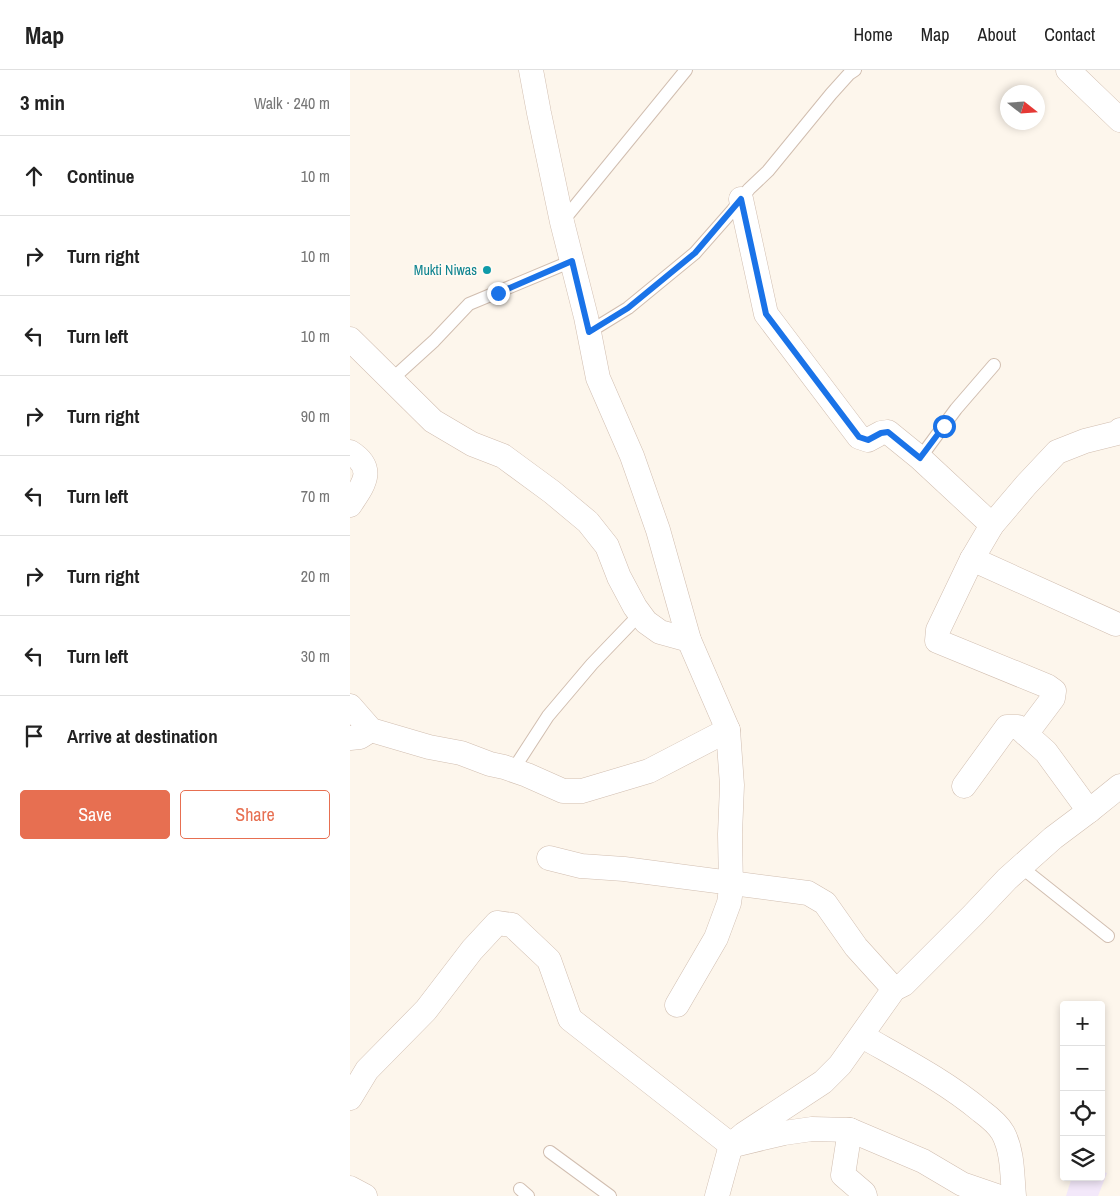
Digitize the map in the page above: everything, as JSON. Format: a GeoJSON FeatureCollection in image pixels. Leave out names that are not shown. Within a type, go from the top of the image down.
{"type":"FeatureCollection","features":[{"type":"Feature","properties":{"kind":"street"},"geometry":{"type":"LineString","coordinates":[[531,70],[562,222],[589,332],[598,378],[632,456],[658,530],[689,640],[728,730],[732,785],[730,834],[732,889],[716,938],[677,1005]]}},
{"type":"Feature","properties":{"kind":"street"},"geometry":{"type":"LineString","coordinates":[[1068,70],[1116,110]]}},
{"type":"Feature","properties":{"kind":"street"},"geometry":{"type":"LineString","coordinates":[[741,199],[766,314],[859,437],[868,440],[881,433],[888,432],[920,458],[992,525]]}},
{"type":"Feature","properties":{"kind":"street"},"geometry":{"type":"LineString","coordinates":[[350,339],[434,421],[472,444],[503,456],[552,492],[588,522],[607,546],[619,576],[635,607],[646,622],[660,632],[689,640]]}},
{"type":"Feature","properties":{"kind":"street"},"geometry":{"type":"LineString","coordinates":[[1026,734],[1053,698],[1054,691],[1047,686],[937,641],[938,630],[972,559],[992,525],[1026,485],[1058,452],[1120,430]]}},
{"type":"Feature","properties":{"kind":"street"},"geometry":{"type":"LineString","coordinates":[[350,452],[364,465],[366,474],[364,484],[350,505]]}},
{"type":"Feature","properties":{"kind":"street"},"geometry":{"type":"LineString","coordinates":[[972,559],[1116,624]]}},
{"type":"Feature","properties":{"kind":"street"},"geometry":{"type":"LineString","coordinates":[[350,706],[360,734],[461,753],[513,770],[563,791],[582,791],[649,770],[728,730]]}},
{"type":"Feature","properties":{"kind":"street"},"geometry":{"type":"LineString","coordinates":[[964,786],[1007,727],[1018,727],[1046,752],[1089,811]]}},
{"type":"Feature","properties":{"kind":"street"},"geometry":{"type":"LineString","coordinates":[[717,1196],[731,1146],[744,1134],[823,1082],[840,1065],[894,989],[904,984],[1007,879],[1053,838],[1120,786]]}},
{"type":"Feature","properties":{"kind":"street"},"geometry":{"type":"LineString","coordinates":[[548,858],[581,866],[632,870],[808,893],[825,903],[856,947],[894,989]]}},
{"type":"Feature","properties":{"kind":"street"},"geometry":{"type":"LineString","coordinates":[[350,1098],[368,1070],[426,1010],[472,950],[497,923],[512,925],[549,960],[570,1019],[731,1146]]}},
{"type":"Feature","properties":{"kind":"street"},"geometry":{"type":"LineString","coordinates":[[862,1036],[938,1080],[972,1103],[992,1120],[1002,1132],[1011,1153],[1014,1196]]}},
{"type":"Feature","properties":{"kind":"street"},"geometry":{"type":"LineString","coordinates":[[731,1146],[784,1133],[812,1129],[850,1130],[923,1161],[962,1184],[997,1196]]}},
{"type":"Feature","properties":{"kind":"street"},"geometry":{"type":"LineString","coordinates":[[850,1130],[843,1174],[865,1196]]}},
{"type":"Feature","properties":{"kind":"street"},"geometry":{"type":"LineString","coordinates":[[350,1188],[365,1196]]}},
{"type":"Feature","properties":{"kind":"lane"},"geometry":{"type":"LineString","coordinates":[[562,222],[686,70]]}},
{"type":"Feature","properties":{"kind":"lane"},"geometry":{"type":"LineString","coordinates":[[589,332],[628,308],[695,253],[749,189],[768,171],[850,71]]}},
{"type":"Feature","properties":{"kind":"lane"},"geometry":{"type":"LineString","coordinates":[[391,380],[434,341],[469,304],[572,261]]}},
{"type":"Feature","properties":{"kind":"lane"},"geometry":{"type":"LineString","coordinates":[[920,458],[956,409],[994,365]]}},
{"type":"Feature","properties":{"kind":"lane"},"geometry":{"type":"LineString","coordinates":[[513,770],[548,716],[592,664],[640,614]]}},
{"type":"Feature","properties":{"kind":"lane"},"geometry":{"type":"LineString","coordinates":[[1021,867],[1108,936]]}},
{"type":"Feature","properties":{"kind":"lane"},"geometry":{"type":"LineString","coordinates":[[550,1152],[610,1196]]}},
{"type":"Feature","properties":{"kind":"shaded area"},"geometry":{"type":"Polygon","coordinates":[[[1071,1181],[1104,1181],[1098,1196],[1066,1196],[1071,1181]]]}},
{"type":"Feature","properties":{"kind":"place","name":"Mukti Niwas"},"geometry":{"type":"Point","coordinates":[487,270]}},
{"type":"Feature","properties":{"kind":"route"},"geometry":{"type":"LineString","coordinates":[[498,293],[572,261],[589,332],[628,308],[695,253],[741,199],[766,314],[859,437],[868,440],[881,433],[888,432],[920,458],[944,426]]}}]}
